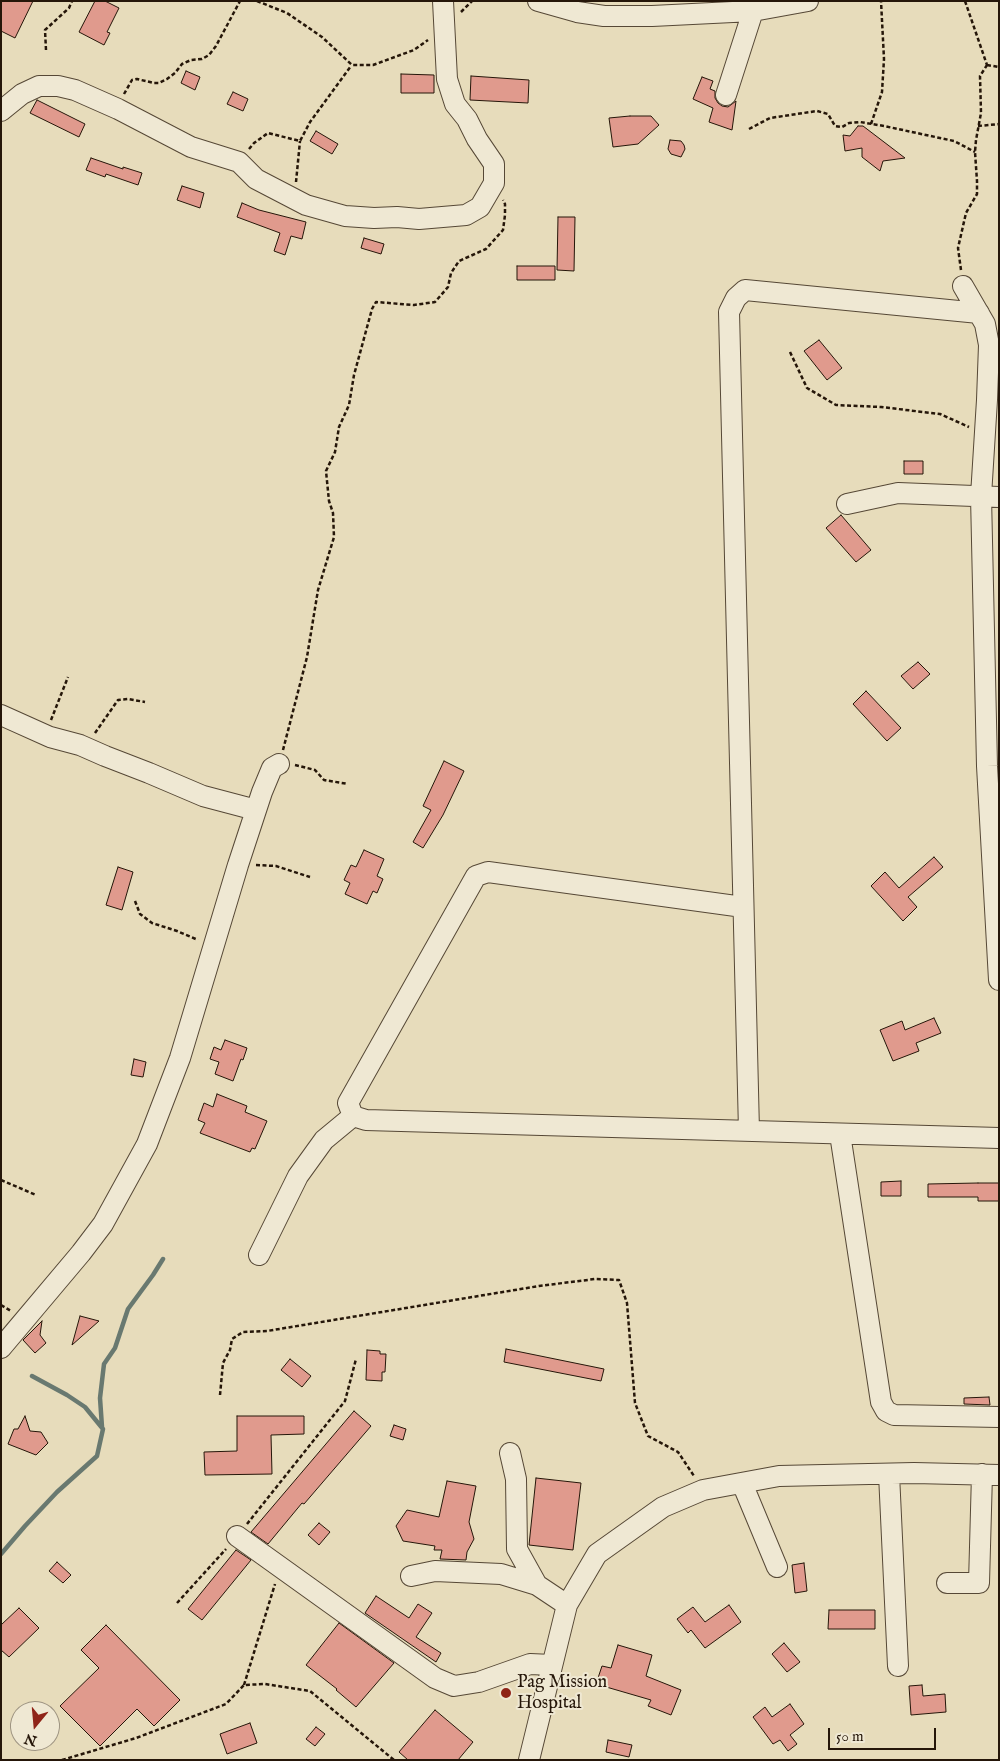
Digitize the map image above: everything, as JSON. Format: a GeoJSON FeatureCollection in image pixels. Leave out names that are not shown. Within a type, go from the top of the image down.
{"type":"FeatureCollection","features":[{"type":"Feature","properties":{"kind":"street"},"geometry":{"type":"LineString","coordinates":[[1,111],[22,94],[39,86],[58,86],[75,90],[118,109],[191,147],[239,162],[256,178],[306,204],[345,216],[374,218],[397,217],[419,219],[466,214],[480,207],[494,183],[494,164],[477,140],[467,119],[455,104],[447,79],[444,1]]}},
{"type":"Feature","properties":{"kind":"street"},"geometry":{"type":"LineString","coordinates":[[538,1],[578,12],[604,16],[724,7],[753,11],[808,1]]}},
{"type":"Feature","properties":{"kind":"street"},"geometry":{"type":"LineString","coordinates":[[726,94],[753,11]]}},
{"type":"Feature","properties":{"kind":"street"},"geometry":{"type":"LineString","coordinates":[[962,286],[985,324],[989,345],[984,434],[990,497],[987,766],[999,980]]}},
{"type":"Feature","properties":{"kind":"street"},"geometry":{"type":"LineString","coordinates":[[749,1131],[730,312],[736,298],[745,290],[979,313]]}},
{"type":"Feature","properties":{"kind":"street"},"geometry":{"type":"LineString","coordinates":[[848,504],[898,493],[990,497]]}},
{"type":"Feature","properties":{"kind":"street"},"geometry":{"type":"LineString","coordinates":[[1,715],[50,737],[80,745],[203,796],[256,810]]}},
{"type":"Feature","properties":{"kind":"street"},"geometry":{"type":"LineString","coordinates":[[1,1348],[103,1224],[147,1144],[180,1058],[256,810],[272,768],[279,764]]}},
{"type":"Feature","properties":{"kind":"street"},"geometry":{"type":"LineString","coordinates":[[353,1116],[348,1103],[476,876],[488,872],[743,907]]}},
{"type":"Feature","properties":{"kind":"street"},"geometry":{"type":"LineString","coordinates":[[353,1116],[366,1120],[999,1138]]}},
{"type":"Feature","properties":{"kind":"street"},"geometry":{"type":"LineString","coordinates":[[259,1255],[298,1176],[324,1140],[353,1116]]}},
{"type":"Feature","properties":{"kind":"street"},"geometry":{"type":"LineString","coordinates":[[840,1134],[881,1402],[886,1411],[894,1415],[999,1417]]}},
{"type":"Feature","properties":{"kind":"street"},"geometry":{"type":"LineString","coordinates":[[510,1453],[516,1479],[517,1549],[537,1585]]}},
{"type":"Feature","properties":{"kind":"street"},"geometry":{"type":"LineString","coordinates":[[889,1474],[898,1666]]}},
{"type":"Feature","properties":{"kind":"street"},"geometry":{"type":"LineString","coordinates":[[529,1760],[567,1605],[597,1554],[663,1507],[703,1490],[779,1476],[990,1474],[980,1583],[947,1583]]}},
{"type":"Feature","properties":{"kind":"street"},"geometry":{"type":"LineString","coordinates":[[742,1483],[776,1567]]}},
{"type":"Feature","properties":{"kind":"street"},"geometry":{"type":"LineString","coordinates":[[237,1536],[435,1678],[454,1686],[479,1682],[530,1664],[552,1665]]}},
{"type":"Feature","properties":{"kind":"street"},"geometry":{"type":"LineString","coordinates":[[411,1576],[435,1570],[501,1574],[537,1585],[567,1605]]}},
{"type":"Feature","properties":{"kind":"path"},"geometry":{"type":"LineString","coordinates":[[46,50],[46,30],[68,8],[72,1]]}},
{"type":"Feature","properties":{"kind":"path"},"geometry":{"type":"LineString","coordinates":[[118,109],[124,92],[132,80],[137,78],[154,83],[167,80],[175,74],[182,64],[209,56],[240,1]]}},
{"type":"Feature","properties":{"kind":"path"},"geometry":{"type":"LineString","coordinates":[[256,1],[287,13],[322,37],[352,65],[373,65],[414,50],[444,27],[472,1]]}},
{"type":"Feature","properties":{"kind":"path"},"geometry":{"type":"LineString","coordinates":[[871,124],[882,92],[884,59],[881,1]]}},
{"type":"Feature","properties":{"kind":"path"},"geometry":{"type":"LineString","coordinates":[[965,1],[987,65]]}},
{"type":"Feature","properties":{"kind":"path"},"geometry":{"type":"LineString","coordinates":[[295,199],[300,141],[310,122],[352,65]]}},
{"type":"Feature","properties":{"kind":"path"},"geometry":{"type":"LineString","coordinates":[[987,65],[999,67]]}},
{"type":"Feature","properties":{"kind":"path"},"geometry":{"type":"LineString","coordinates":[[962,286],[958,248],[966,213],[977,194],[975,152],[981,113],[980,76],[987,65]]}},
{"type":"Feature","properties":{"kind":"path"},"geometry":{"type":"LineString","coordinates":[[749,129],[770,118],[817,111],[828,114],[835,126],[842,127],[849,123],[860,122],[871,124],[954,141],[975,152]]}},
{"type":"Feature","properties":{"kind":"path"},"geometry":{"type":"LineString","coordinates":[[978,126],[999,124]]}},
{"type":"Feature","properties":{"kind":"path"},"geometry":{"type":"LineString","coordinates":[[239,162],[254,143],[268,133],[300,141]]}},
{"type":"Feature","properties":{"kind":"path"},"geometry":{"type":"LineString","coordinates":[[348,784],[334,780],[324,780],[315,770],[291,763],[279,764],[307,657],[318,590],[334,537],[333,513],[329,501],[326,471],[334,452],[339,427],[349,404],[354,375],[372,309],[376,302],[414,305],[435,302],[448,287],[451,273],[459,261],[486,249],[503,230],[506,215]]}},
{"type":"Feature","properties":{"kind":"path"},"geometry":{"type":"LineString","coordinates":[[790,352],[807,388],[836,406],[880,407],[940,414],[984,434]]}},
{"type":"Feature","properties":{"kind":"path"},"geometry":{"type":"LineString","coordinates":[[50,737],[53,714],[68,677]]}},
{"type":"Feature","properties":{"kind":"path"},"geometry":{"type":"LineString","coordinates":[[80,745],[93,737],[118,700],[128,698],[145,702]]}},
{"type":"Feature","properties":{"kind":"path"},"geometry":{"type":"LineString","coordinates":[[238,865],[276,866],[310,877]]}},
{"type":"Feature","properties":{"kind":"path"},"geometry":{"type":"LineString","coordinates":[[135,901],[140,914],[152,923],[177,930],[197,939],[211,954]]}},
{"type":"Feature","properties":{"kind":"path"},"geometry":{"type":"LineString","coordinates":[[1,1180],[36,1196]]}},
{"type":"Feature","properties":{"kind":"path"},"geometry":{"type":"LineString","coordinates":[[220,1395],[223,1363],[230,1350],[232,1339],[244,1332],[276,1329],[539,1286],[595,1279],[619,1280],[627,1303],[635,1403],[648,1436],[678,1452],[703,1490]]}},
{"type":"Feature","properties":{"kind":"path"},"geometry":{"type":"LineString","coordinates":[[177,1603],[237,1536],[345,1401],[356,1359]]}},
{"type":"Feature","properties":{"kind":"path"},"geometry":{"type":"LineString","coordinates":[[62,1760],[136,1738],[226,1704],[244,1685],[280,1567]]}},
{"type":"Feature","properties":{"kind":"path"},"geometry":{"type":"LineString","coordinates":[[244,1685],[265,1684],[310,1692],[394,1760]]}},
{"type":"Feature","properties":{"kind":"building"},"geometry":{"type":"Polygon","coordinates":[[[1,1],[33,1],[15,38],[1,31],[1,1]]]}},
{"type":"Feature","properties":{"kind":"building"},"geometry":{"type":"Polygon","coordinates":[[[95,1],[105,1],[119,8],[107,32],[110,33],[104,45],[79,32],[95,1]]]}},
{"type":"Feature","properties":{"kind":"building"},"geometry":{"type":"Polygon","coordinates":[[[186,71],[200,77],[195,90],[181,83],[186,71]]]}},
{"type":"Feature","properties":{"kind":"building"},"geometry":{"type":"Polygon","coordinates":[[[401,74],[434,75],[434,93],[401,93],[401,74]]]}},
{"type":"Feature","properties":{"kind":"building"},"geometry":{"type":"Polygon","coordinates":[[[471,76],[529,80],[528,103],[470,100],[471,76]]]}},
{"type":"Feature","properties":{"kind":"building"},"geometry":{"type":"Polygon","coordinates":[[[702,77],[713,81],[710,89],[715,91],[715,98],[722,106],[728,107],[736,101],[732,130],[709,122],[713,108],[693,99],[702,77]]]}},
{"type":"Feature","properties":{"kind":"building"},"geometry":{"type":"Polygon","coordinates":[[[233,92],[248,99],[243,111],[227,104],[233,92]]]}},
{"type":"Feature","properties":{"kind":"building"},"geometry":{"type":"Polygon","coordinates":[[[37,100],[85,124],[79,137],[30,113],[37,100]]]}},
{"type":"Feature","properties":{"kind":"building"},"geometry":{"type":"Polygon","coordinates":[[[651,116],[659,125],[638,144],[613,147],[609,118],[651,116]]]}},
{"type":"Feature","properties":{"kind":"building"},"geometry":{"type":"Polygon","coordinates":[[[858,126],[863,126],[905,158],[883,161],[880,171],[862,157],[862,148],[845,151],[843,135],[850,136],[858,126]]]}},
{"type":"Feature","properties":{"kind":"building"},"geometry":{"type":"Polygon","coordinates":[[[316,131],[338,144],[332,154],[310,141],[316,131]]]}},
{"type":"Feature","properties":{"kind":"building"},"geometry":{"type":"Polygon","coordinates":[[[670,140],[681,141],[684,145],[685,149],[681,157],[671,154],[668,149],[670,140]]]}},
{"type":"Feature","properties":{"kind":"building"},"geometry":{"type":"Polygon","coordinates":[[[91,158],[123,169],[123,167],[142,173],[138,185],[106,174],[105,177],[86,170],[91,158]]]}},
{"type":"Feature","properties":{"kind":"building"},"geometry":{"type":"Polygon","coordinates":[[[182,186],[204,193],[200,208],[177,200],[182,186]]]}},
{"type":"Feature","properties":{"kind":"building"},"geometry":{"type":"Polygon","coordinates":[[[242,203],[259,210],[306,222],[302,239],[291,236],[285,255],[274,251],[280,233],[237,217],[242,203]]]}},
{"type":"Feature","properties":{"kind":"building"},"geometry":{"type":"Polygon","coordinates":[[[558,217],[575,217],[574,271],[557,270],[558,217]]]}},
{"type":"Feature","properties":{"kind":"building"},"geometry":{"type":"Polygon","coordinates":[[[364,238],[384,244],[381,254],[361,248],[364,238]]]}},
{"type":"Feature","properties":{"kind":"building"},"geometry":{"type":"Polygon","coordinates":[[[517,266],[555,266],[555,280],[517,280],[517,266]]]}},
{"type":"Feature","properties":{"kind":"building"},"geometry":{"type":"Polygon","coordinates":[[[819,340],[842,368],[827,380],[804,351],[819,340]]]}},
{"type":"Feature","properties":{"kind":"building"},"geometry":{"type":"Polygon","coordinates":[[[904,461],[923,461],[923,474],[904,474],[904,461]]]}},
{"type":"Feature","properties":{"kind":"building"},"geometry":{"type":"Polygon","coordinates":[[[841,515],[871,550],[856,562],[826,528],[841,515]]]}},
{"type":"Feature","properties":{"kind":"building"},"geometry":{"type":"Polygon","coordinates":[[[918,662],[930,674],[913,689],[901,676],[918,662]]]}},
{"type":"Feature","properties":{"kind":"building"},"geometry":{"type":"Polygon","coordinates":[[[866,691],[901,728],[887,741],[853,704],[866,691]]]}},
{"type":"Feature","properties":{"kind":"building"},"geometry":{"type":"Polygon","coordinates":[[[444,761],[464,771],[443,815],[423,848],[413,842],[431,810],[423,806],[444,761]]]}},
{"type":"Feature","properties":{"kind":"building"},"geometry":{"type":"Polygon","coordinates":[[[364,850],[384,859],[377,876],[383,879],[377,893],[373,891],[367,904],[345,894],[350,883],[344,880],[351,865],[356,867],[364,850]]]}},
{"type":"Feature","properties":{"kind":"building"},"geometry":{"type":"Polygon","coordinates":[[[934,857],[943,867],[908,897],[917,907],[903,921],[871,886],[885,872],[899,888],[934,857]]]}},
{"type":"Feature","properties":{"kind":"building"},"geometry":{"type":"Polygon","coordinates":[[[118,867],[133,872],[122,910],[106,905],[118,867]]]}},
{"type":"Feature","properties":{"kind":"building"},"geometry":{"type":"Polygon","coordinates":[[[934,1018],[941,1033],[916,1043],[919,1051],[893,1061],[880,1030],[902,1021],[905,1030],[934,1018]]]}},
{"type":"Feature","properties":{"kind":"building"},"geometry":{"type":"Polygon","coordinates":[[[225,1040],[247,1048],[233,1081],[215,1074],[219,1062],[210,1059],[214,1047],[221,1050],[225,1040]]]}},
{"type":"Feature","properties":{"kind":"building"},"geometry":{"type":"Polygon","coordinates":[[[134,1059],[146,1062],[143,1077],[131,1075],[134,1059]]]}},
{"type":"Feature","properties":{"kind":"building"},"geometry":{"type":"Polygon","coordinates":[[[217,1094],[247,1106],[245,1112],[267,1121],[255,1149],[252,1148],[250,1152],[200,1133],[205,1123],[198,1120],[204,1103],[213,1107],[217,1094]]]}},
{"type":"Feature","properties":{"kind":"building"},"geometry":{"type":"Polygon","coordinates":[[[901,1181],[901,1196],[881,1196],[881,1182],[901,1181]]]}},
{"type":"Feature","properties":{"kind":"building"},"geometry":{"type":"Polygon","coordinates":[[[999,1183],[999,1201],[978,1201],[978,1197],[928,1197],[928,1184],[999,1183]]]}},
{"type":"Feature","properties":{"kind":"building"},"geometry":{"type":"Polygon","coordinates":[[[80,1316],[99,1321],[72,1345],[80,1316]]]}},
{"type":"Feature","properties":{"kind":"building"},"geometry":{"type":"Polygon","coordinates":[[[42,1321],[40,1335],[46,1343],[35,1353],[23,1340],[42,1321]]]}},
{"type":"Feature","properties":{"kind":"building"},"geometry":{"type":"Polygon","coordinates":[[[506,1349],[604,1369],[601,1381],[504,1362],[506,1349]]]}},
{"type":"Feature","properties":{"kind":"building"},"geometry":{"type":"Polygon","coordinates":[[[367,1350],[380,1351],[380,1354],[386,1354],[385,1372],[382,1372],[382,1381],[366,1380],[367,1350]]]}},
{"type":"Feature","properties":{"kind":"building"},"geometry":{"type":"Polygon","coordinates":[[[290,1359],[311,1376],[302,1387],[281,1370],[290,1359]]]}},
{"type":"Feature","properties":{"kind":"building"},"geometry":{"type":"Polygon","coordinates":[[[989,1397],[990,1405],[964,1404],[964,1398],[989,1397]]]}},
{"type":"Feature","properties":{"kind":"building"},"geometry":{"type":"Polygon","coordinates":[[[354,1411],[371,1426],[268,1544],[251,1532],[354,1411]]]}},
{"type":"Feature","properties":{"kind":"building"},"geometry":{"type":"Polygon","coordinates":[[[25,1416],[30,1431],[41,1432],[48,1443],[36,1455],[8,1444],[14,1429],[18,1429],[25,1416]]]}},
{"type":"Feature","properties":{"kind":"building"},"geometry":{"type":"Polygon","coordinates":[[[237,1416],[304,1416],[304,1434],[271,1435],[272,1474],[205,1475],[204,1452],[237,1451],[237,1416]]]}},
{"type":"Feature","properties":{"kind":"building"},"geometry":{"type":"Polygon","coordinates":[[[394,1425],[406,1429],[403,1440],[390,1436],[394,1425]]]}},
{"type":"Feature","properties":{"kind":"building"},"geometry":{"type":"Polygon","coordinates":[[[536,1478],[581,1483],[573,1550],[529,1545],[536,1478]]]}},
{"type":"Feature","properties":{"kind":"building"},"geometry":{"type":"Polygon","coordinates":[[[447,1481],[476,1486],[469,1522],[474,1539],[467,1552],[466,1560],[440,1559],[442,1550],[434,1550],[435,1546],[403,1541],[396,1526],[407,1510],[439,1517],[447,1481]]]}},
{"type":"Feature","properties":{"kind":"building"},"geometry":{"type":"Polygon","coordinates":[[[319,1523],[330,1532],[319,1545],[308,1535],[319,1523]]]}},
{"type":"Feature","properties":{"kind":"building"},"geometry":{"type":"Polygon","coordinates":[[[236,1550],[251,1560],[202,1620],[188,1609],[236,1550]]]}},
{"type":"Feature","properties":{"kind":"building"},"geometry":{"type":"Polygon","coordinates":[[[57,1562],[71,1575],[63,1583],[49,1571],[57,1562]]]}},
{"type":"Feature","properties":{"kind":"building"},"geometry":{"type":"Polygon","coordinates":[[[804,1563],[807,1591],[795,1593],[792,1565],[804,1563]]]}},
{"type":"Feature","properties":{"kind":"building"},"geometry":{"type":"Polygon","coordinates":[[[376,1596],[409,1618],[418,1604],[432,1613],[416,1637],[441,1653],[436,1662],[365,1613],[376,1596]]]}},
{"type":"Feature","properties":{"kind":"building"},"geometry":{"type":"Polygon","coordinates":[[[729,1605],[741,1622],[705,1648],[691,1630],[688,1633],[677,1619],[693,1607],[705,1622],[729,1605]]]}},
{"type":"Feature","properties":{"kind":"building"},"geometry":{"type":"Polygon","coordinates":[[[19,1608],[39,1628],[9,1657],[1,1650],[1,1625],[19,1608]]]}},
{"type":"Feature","properties":{"kind":"building"},"geometry":{"type":"Polygon","coordinates":[[[829,1610],[875,1610],[875,1629],[828,1629],[829,1610]]]}},
{"type":"Feature","properties":{"kind":"building"},"geometry":{"type":"Polygon","coordinates":[[[339,1623],[394,1663],[356,1707],[337,1689],[306,1665],[339,1623]]]}},
{"type":"Feature","properties":{"kind":"building"},"geometry":{"type":"Polygon","coordinates":[[[106,1625],[180,1700],[154,1726],[137,1709],[100,1746],[60,1706],[99,1668],[81,1650],[106,1625]]]}},
{"type":"Feature","properties":{"kind":"building"},"geometry":{"type":"Polygon","coordinates":[[[784,1643],[800,1662],[787,1672],[772,1654],[784,1643]]]}},
{"type":"Feature","properties":{"kind":"building"},"geometry":{"type":"Polygon","coordinates":[[[618,1645],[652,1655],[646,1676],[681,1690],[671,1715],[648,1706],[651,1700],[596,1684],[602,1666],[611,1668],[618,1645]]]}},
{"type":"Feature","properties":{"kind":"building"},"geometry":{"type":"Polygon","coordinates":[[[922,1685],[923,1696],[945,1694],[946,1712],[911,1715],[909,1686],[922,1685]]]}},
{"type":"Feature","properties":{"kind":"building"},"geometry":{"type":"Polygon","coordinates":[[[790,1704],[804,1724],[790,1735],[797,1744],[788,1751],[780,1740],[773,1744],[753,1717],[765,1707],[772,1717],[790,1704]]]}},
{"type":"Feature","properties":{"kind":"building"},"geometry":{"type":"Polygon","coordinates":[[[435,1710],[473,1742],[458,1760],[408,1760],[399,1752],[435,1710]]]}},
{"type":"Feature","properties":{"kind":"building"},"geometry":{"type":"Polygon","coordinates":[[[250,1723],[257,1743],[227,1754],[220,1734],[250,1723]]]}},
{"type":"Feature","properties":{"kind":"building"},"geometry":{"type":"Polygon","coordinates":[[[316,1727],[325,1734],[315,1746],[306,1739],[316,1727]]]}},
{"type":"Feature","properties":{"kind":"building"},"geometry":{"type":"Polygon","coordinates":[[[608,1740],[632,1745],[629,1757],[606,1752],[608,1740]]]}},
{"type":"Feature","properties":{"kind":"waterway"},"geometry":{"type":"LineString","coordinates":[[102,1427],[100,1398],[104,1364],[115,1348],[128,1309],[163,1259]]}},
{"type":"Feature","properties":{"kind":"waterway"},"geometry":{"type":"LineString","coordinates":[[1,1554],[57,1492],[97,1456],[103,1429],[85,1407],[32,1376]]}},
{"type":"Feature","properties":{"kind":"place","name":"Pag Mission Hospital"},"geometry":{"type":"Point","coordinates":[506,1693]}}]}
